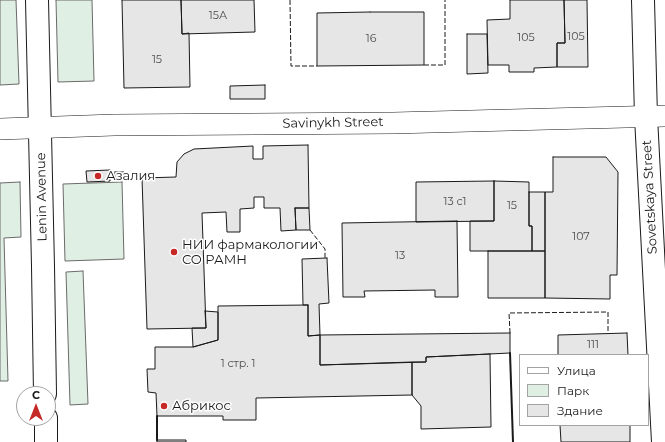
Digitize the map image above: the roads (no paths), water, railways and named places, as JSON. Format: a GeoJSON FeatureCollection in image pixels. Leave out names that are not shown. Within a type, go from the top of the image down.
{"type":"FeatureCollection","features":[{"type":"Feature","properties":{"kind":"street","name":"Lenin Avenue"},"geometry":{"type":"LineString","coordinates":[[37,0],[45,386]]}},
{"type":"Feature","properties":{"kind":"street","name":"Sovetskaya Street"},"geometry":{"type":"LineString","coordinates":[[643,0],[656,117],[663,442]]}},
{"type":"Feature","properties":{"kind":"street","name":"Savinykh Street"},"geometry":{"type":"LineString","coordinates":[[0,129],[122,125],[393,123],[656,117]]}},
{"type":"Feature","properties":{"kind":"street"},"geometry":{"type":"LineString","coordinates":[[46,426],[46,442]]}},
{"type":"Feature","properties":{"kind":"place","name":"Азалия"},"geometry":{"type":"Point","coordinates":[98,176]}},
{"type":"Feature","properties":{"kind":"place","name":"НИИ фармакологии СО РАМН"},"geometry":{"type":"Point","coordinates":[174,252]}},
{"type":"Feature","properties":{"kind":"place","name":"Абрикос"},"geometry":{"type":"Point","coordinates":[164,406]}}]}
